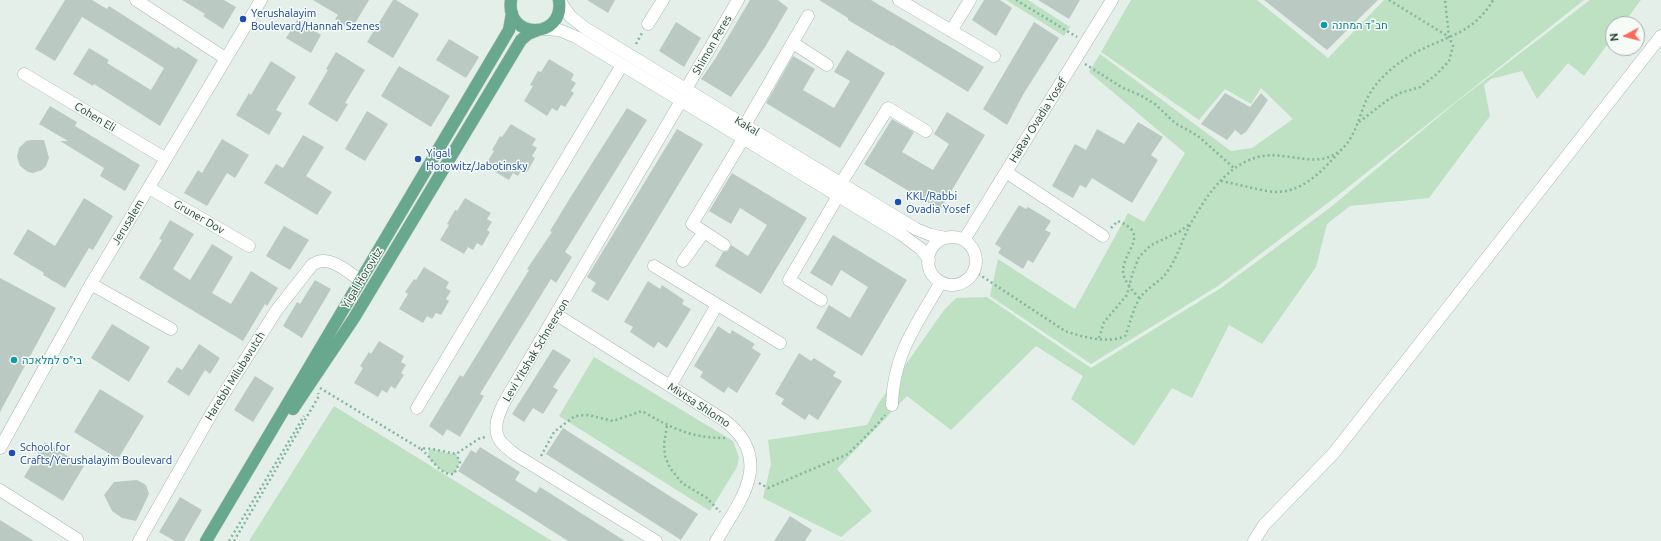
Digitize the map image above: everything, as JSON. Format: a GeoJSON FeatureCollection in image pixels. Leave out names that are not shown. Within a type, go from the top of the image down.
{"type":"FeatureCollection","features":[{"type":"Feature","properties":{"kind":"main road","name":"Yigal Horovitz"},"geometry":{"type":"LineString","coordinates":[[206,541],[509,30],[512,13],[511,0]]}},
{"type":"Feature","properties":{"kind":"main road","name":"Yigal Horovitz"},"geometry":{"type":"LineString","coordinates":[[215,541],[292,412],[354,318],[521,40],[528,34],[552,24],[560,7],[559,0]]}},
{"type":"Feature","properties":{"kind":"main road"},"geometry":{"type":"LineString","coordinates":[[512,13],[517,22],[523,27],[540,30]]}},
{"type":"Feature","properties":{"kind":"street"},"geometry":{"type":"LineString","coordinates":[[136,0],[226,58]]}},
{"type":"Feature","properties":{"kind":"street","name":"Jerusalem"},"geometry":{"type":"LineString","coordinates":[[0,448],[91,284],[261,0]]}},
{"type":"Feature","properties":{"kind":"street","name":"Kakal"},"geometry":{"type":"LineString","coordinates":[[559,0],[567,13],[576,22],[629,55],[920,230],[946,238]]}},
{"type":"Feature","properties":{"kind":"street"},"geometry":{"type":"LineString","coordinates":[[648,24],[663,0]]}},
{"type":"Feature","properties":{"kind":"street","name":"Shimon Peres"},"geometry":{"type":"LineString","coordinates":[[686,89],[738,0]]}},
{"type":"Feature","properties":{"kind":"street"},"geometry":{"type":"LineString","coordinates":[[899,0],[994,56]]}},
{"type":"Feature","properties":{"kind":"street"},"geometry":{"type":"LineString","coordinates":[[951,31],[970,0]]}},
{"type":"Feature","properties":{"kind":"street","name":"HaRav Ovadia Yosef"},"geometry":{"type":"LineString","coordinates":[[964,240],[1112,0]]}},
{"type":"Feature","properties":{"kind":"street"},"geometry":{"type":"LineString","coordinates":[[745,125],[808,16]]}},
{"type":"Feature","properties":{"kind":"street","name":"Kakal"},"geometry":{"type":"LineString","coordinates":[[540,30],[556,29],[567,32],[913,242],[924,252],[929,260]]}},
{"type":"Feature","properties":{"kind":"street"},"geometry":{"type":"LineString","coordinates":[[1254,541],[1264,525],[1333,454],[1661,36]]}},
{"type":"Feature","properties":{"kind":"street"},"geometry":{"type":"LineString","coordinates":[[793,43],[827,65]]}},
{"type":"Feature","properties":{"kind":"street"},"geometry":{"type":"LineString","coordinates":[[417,408],[622,65]]}},
{"type":"Feature","properties":{"kind":"street","name":"Cohen Eli"},"geometry":{"type":"LineString","coordinates":[[24,74],[166,160]]}},
{"type":"Feature","properties":{"kind":"street","name":"Levi Yitshak Schneerson"},"geometry":{"type":"LineString","coordinates":[[498,435],[496,429],[499,413],[681,101]]}},
{"type":"Feature","properties":{"kind":"street"},"geometry":{"type":"LineString","coordinates":[[841,183],[888,108],[926,131]]}},
{"type":"Feature","properties":{"kind":"street"},"geometry":{"type":"LineString","coordinates":[[724,245],[692,224],[744,139]]}},
{"type":"Feature","properties":{"kind":"street"},"geometry":{"type":"LineString","coordinates":[[1006,172],[1103,236]]}},
{"type":"Feature","properties":{"kind":"street","name":"Gruner Dov"},"geometry":{"type":"LineString","coordinates":[[149,188],[249,246]]}},
{"type":"Feature","properties":{"kind":"street"},"geometry":{"type":"LineString","coordinates":[[821,300],[789,280],[838,196]]}},
{"type":"Feature","properties":{"kind":"street"},"geometry":{"type":"LineString","coordinates":[[683,261],[704,232]]}},
{"type":"Feature","properties":{"kind":"street"},"geometry":{"type":"LineString","coordinates":[[946,238],[957,238],[964,240],[970,244],[975,253],[976,262],[974,271],[970,277],[961,283],[951,285],[941,282],[932,274],[929,260],[930,253],[934,246],[946,238]]}},
{"type":"Feature","properties":{"kind":"street","name":"Harebbi Milubavutch"},"geometry":{"type":"LineString","coordinates":[[139,541],[223,393],[276,311],[312,266],[318,261],[331,261],[360,280]]}},
{"type":"Feature","properties":{"kind":"street"},"geometry":{"type":"LineString","coordinates":[[654,266],[780,343]]}},
{"type":"Feature","properties":{"kind":"street"},"geometry":{"type":"LineString","coordinates":[[892,405],[895,375],[900,356],[905,344],[941,282]]}},
{"type":"Feature","properties":{"kind":"street"},"geometry":{"type":"LineString","coordinates":[[91,284],[171,329]]}},
{"type":"Feature","properties":{"kind":"street"},"geometry":{"type":"LineString","coordinates":[[670,386],[717,305]]}},
{"type":"Feature","properties":{"kind":"street","name":"Mivtsa Shlomo"},"geometry":{"type":"LineString","coordinates":[[556,315],[724,420],[738,433],[745,444],[749,457],[750,479],[746,492],[716,541]]}},
{"type":"Feature","properties":{"kind":"street"},"geometry":{"type":"LineString","coordinates":[[498,435],[501,442],[511,451],[656,541]]}},
{"type":"Feature","properties":{"kind":"street"},"geometry":{"type":"LineString","coordinates":[[0,490],[77,538]]}},
{"type":"Feature","properties":{"kind":"path"},"geometry":{"type":"LineString","coordinates":[[1016,0],[1086,42]]}},
{"type":"Feature","properties":{"kind":"path"},"geometry":{"type":"LineString","coordinates":[[1389,0],[1449,37]]}},
{"type":"Feature","properties":{"kind":"path"},"geometry":{"type":"LineString","coordinates":[[1358,123],[1382,103],[1400,93],[1420,87],[1438,74],[1449,61],[1453,46],[1449,37],[1445,0]]}},
{"type":"Feature","properties":{"kind":"path"},"geometry":{"type":"LineString","coordinates":[[1220,181],[1250,186],[1267,191],[1291,190],[1306,184],[1323,170],[1344,147],[1358,123],[1365,102],[1374,87],[1388,72],[1403,60],[1474,24],[1486,12],[1493,0]]}},
{"type":"Feature","properties":{"kind":"path"},"geometry":{"type":"LineString","coordinates":[[629,55],[648,24]]}},
{"type":"Feature","properties":{"kind":"path"},"geometry":{"type":"LineString","coordinates":[[1076,58],[1123,88],[1140,94],[1155,104],[1175,123],[1198,136],[1234,168]]}},
{"type":"Feature","properties":{"kind":"path"},"geometry":{"type":"LineString","coordinates":[[974,271],[1065,331],[1077,335],[1119,339],[1125,336],[1142,294],[1168,271],[1205,200],[1220,181],[1234,168],[1244,161],[1259,156],[1274,154],[1315,160],[1326,158],[1344,147]]}},
{"type":"Feature","properties":{"kind":"path"},"geometry":{"type":"LineString","coordinates":[[1103,236],[1118,221],[1127,225],[1134,234],[1135,240],[1123,269],[1124,277],[1129,287],[1140,299]]}},
{"type":"Feature","properties":{"kind":"path"},"geometry":{"type":"LineString","coordinates":[[1099,338],[1104,322],[1127,295],[1132,275],[1139,257],[1151,245],[1179,232],[1193,222]]}},
{"type":"Feature","properties":{"kind":"path"},"geometry":{"type":"LineString","coordinates":[[229,541],[320,388],[423,450],[437,467],[450,474],[454,474],[460,462],[456,454]]}},
{"type":"Feature","properties":{"kind":"path"},"geometry":{"type":"LineString","coordinates":[[234,541],[320,396],[318,393]]}},
{"type":"Feature","properties":{"kind":"path"},"geometry":{"type":"LineString","coordinates":[[750,479],[768,488],[848,454],[875,427],[892,405]]}},
{"type":"Feature","properties":{"kind":"path"},"geometry":{"type":"LineString","coordinates":[[535,467],[554,432],[575,416],[588,415],[613,421],[642,411],[667,426],[709,438],[726,438],[738,433]]}},
{"type":"Feature","properties":{"kind":"path"},"geometry":{"type":"LineString","coordinates":[[667,426],[664,444],[665,456],[673,473],[682,483],[707,498],[729,520]]}},
{"type":"Feature","properties":{"kind":"path"},"geometry":{"type":"LineString","coordinates":[[418,448],[433,449],[441,452],[456,454],[468,448],[480,438],[498,435]]}},
{"type":"Feature","properties":{"kind":"green space"},"geometry":{"type":"Polygon","coordinates":[[[1006,0],[1028,0],[1070,27],[1064,36],[1006,0]]]}},
{"type":"Feature","properties":{"kind":"green space"},"geometry":{"type":"Polygon","coordinates":[[[1131,0],[1257,0],[1328,58],[1384,0],[1584,0],[1337,196],[1218,286],[1091,364],[990,296],[998,259],[1075,309],[1128,213],[1144,222],[1185,153],[1089,72],[1100,54],[1231,151],[1252,148],[1293,119],[1261,88],[1251,104],[1225,89],[1199,120],[1101,52],[1131,0]]]}},
{"type":"Feature","properties":{"kind":"green space"},"geometry":{"type":"Polygon","coordinates":[[[1590,0],[1641,0],[1629,16],[1605,16],[1605,48],[1584,76],[1568,63],[1537,99],[1522,71],[1491,79],[1484,85],[1490,116],[1429,198],[1350,206],[1327,224],[1316,267],[1262,344],[1229,325],[1192,398],[1172,388],[1134,446],[1071,399],[1083,376],[1036,346],[951,430],[907,396],[837,469],[872,511],[841,537],[763,498],[771,464],[768,440],[867,425],[878,404],[944,310],[956,298],[987,297],[1091,368],[1221,288],[1331,207],[1455,103],[1590,0]]]}},
{"type":"Feature","properties":{"kind":"green space"},"geometry":{"type":"Polygon","coordinates":[[[594,357],[733,441],[739,457],[737,467],[710,511],[559,416],[594,357]]]}},
{"type":"Feature","properties":{"kind":"green space"},"geometry":{"type":"Polygon","coordinates":[[[334,406],[552,541],[249,541],[334,406]]]}},
{"type":"Feature","properties":{"kind":"green space"},"geometry":{"type":"Polygon","coordinates":[[[433,449],[456,454],[460,462],[454,474],[443,471],[428,457],[429,450],[433,449]]]}},
{"type":"Feature","properties":{"kind":"building"},"geometry":{"type":"Polygon","coordinates":[[[65,0],[92,0],[107,9],[109,6],[176,49],[178,47],[198,60],[160,126],[94,84],[93,86],[73,74],[89,48],[109,60],[107,63],[151,90],[164,68],[134,49],[82,17],[55,61],[35,49],[65,0]]]}},
{"type":"Feature","properties":{"kind":"building"},"geometry":{"type":"Polygon","coordinates":[[[182,0],[224,0],[236,7],[223,29],[203,16],[205,14],[182,0]]]}},
{"type":"Feature","properties":{"kind":"building"},"geometry":{"type":"Polygon","coordinates":[[[313,0],[369,0],[351,30],[335,19],[338,15],[313,0]]]}},
{"type":"Feature","properties":{"kind":"building"},"geometry":{"type":"Polygon","coordinates":[[[393,0],[396,0],[419,14],[393,58],[367,42],[393,0]]]}},
{"type":"Feature","properties":{"kind":"building"},"geometry":{"type":"Polygon","coordinates":[[[587,0],[615,0],[608,13],[587,0]]]}},
{"type":"Feature","properties":{"kind":"building"},"geometry":{"type":"Polygon","coordinates":[[[750,0],[778,0],[788,8],[765,47],[731,97],[701,79],[715,59],[750,0]]]}},
{"type":"Feature","properties":{"kind":"building"},"geometry":{"type":"Polygon","coordinates":[[[819,0],[871,0],[984,67],[968,92],[892,45],[848,20],[848,18],[819,0]]]}},
{"type":"Feature","properties":{"kind":"building"},"geometry":{"type":"Polygon","coordinates":[[[984,0],[1000,0],[1012,8],[996,36],[972,20],[984,0]]]}},
{"type":"Feature","properties":{"kind":"building"},"geometry":{"type":"Polygon","coordinates":[[[1038,0],[1080,0],[1069,19],[1038,0]]]}},
{"type":"Feature","properties":{"kind":"building","name":"חב\"ד המחנה"},"geometry":{"type":"Polygon","coordinates":[[[1264,0],[1378,0],[1327,50],[1264,0]]]}},
{"type":"Feature","properties":{"kind":"building"},"geometry":{"type":"Polygon","coordinates":[[[297,20],[321,35],[311,53],[286,38],[297,20]]]}},
{"type":"Feature","properties":{"kind":"building"},"geometry":{"type":"Polygon","coordinates":[[[676,22],[701,38],[684,67],[659,51],[676,22]]]}},
{"type":"Feature","properties":{"kind":"building"},"geometry":{"type":"Polygon","coordinates":[[[1034,22],[1059,38],[1024,93],[1007,125],[983,109],[1034,22]]]}},
{"type":"Feature","properties":{"kind":"building"},"geometry":{"type":"Polygon","coordinates":[[[449,39],[479,57],[466,78],[436,60],[449,39]]]}},
{"type":"Feature","properties":{"kind":"building"},"geometry":{"type":"Polygon","coordinates":[[[847,50],[885,73],[840,148],[766,103],[793,56],[815,69],[803,90],[834,108],[850,81],[834,72],[847,50]]]}},
{"type":"Feature","properties":{"kind":"building"},"geometry":{"type":"Polygon","coordinates":[[[336,52],[365,70],[345,103],[348,104],[337,122],[308,104],[328,70],[326,69],[336,52]]]}},
{"type":"Feature","properties":{"kind":"building"},"geometry":{"type":"Polygon","coordinates":[[[549,59],[574,74],[571,80],[576,83],[571,91],[574,93],[565,107],[561,105],[557,111],[552,108],[547,116],[524,101],[533,86],[530,85],[538,71],[541,72],[549,59]]]}},
{"type":"Feature","properties":{"kind":"building"},"geometry":{"type":"Polygon","coordinates":[[[271,61],[296,77],[276,110],[282,113],[269,135],[236,115],[249,93],[251,95],[271,61]]]}},
{"type":"Feature","properties":{"kind":"building"},"geometry":{"type":"Polygon","coordinates":[[[399,66],[450,96],[431,127],[381,96],[399,66]]]}},
{"type":"Feature","properties":{"kind":"building"},"geometry":{"type":"Polygon","coordinates":[[[1225,93],[1250,107],[1261,93],[1268,100],[1246,132],[1241,135],[1235,130],[1227,140],[1201,124],[1225,93]]]}},
{"type":"Feature","properties":{"kind":"building"},"geometry":{"type":"Polygon","coordinates":[[[50,106],[77,122],[75,126],[140,165],[125,191],[100,176],[104,168],[60,141],[68,141],[39,124],[50,106]]]}},
{"type":"Feature","properties":{"kind":"building"},"geometry":{"type":"Polygon","coordinates":[[[627,108],[647,120],[565,252],[572,257],[556,283],[551,279],[480,394],[484,396],[460,437],[447,429],[443,436],[429,426],[460,375],[463,377],[529,270],[527,269],[552,232],[550,231],[570,198],[627,108]]]}},
{"type":"Feature","properties":{"kind":"building"},"geometry":{"type":"Polygon","coordinates":[[[367,111],[388,124],[365,161],[345,149],[367,111]]]}},
{"type":"Feature","properties":{"kind":"building"},"geometry":{"type":"Polygon","coordinates":[[[947,112],[985,135],[940,210],[864,164],[892,119],[914,132],[902,152],[933,170],[949,144],[934,134],[947,112]]]}},
{"type":"Feature","properties":{"kind":"building"},"geometry":{"type":"Polygon","coordinates":[[[1138,122],[1163,137],[1151,155],[1158,160],[1132,203],[1092,178],[1086,188],[1080,185],[1073,198],[1052,186],[1075,144],[1086,150],[1097,129],[1124,144],[1138,122]]]}},
{"type":"Feature","properties":{"kind":"building"},"geometry":{"type":"Polygon","coordinates":[[[511,124],[536,139],[532,145],[537,148],[532,156],[535,158],[527,172],[522,169],[518,176],[513,173],[509,180],[485,166],[494,151],[492,150],[500,136],[502,137],[511,124]]]}},
{"type":"Feature","properties":{"kind":"building"},"geometry":{"type":"Polygon","coordinates":[[[677,129],[703,144],[608,301],[591,291],[596,283],[587,277],[677,129]]]}},
{"type":"Feature","properties":{"kind":"building"},"geometry":{"type":"Polygon","coordinates":[[[303,135],[324,147],[306,176],[332,192],[317,215],[264,183],[276,164],[283,168],[303,135]]]}},
{"type":"Feature","properties":{"kind":"building"},"geometry":{"type":"Polygon","coordinates":[[[222,139],[249,155],[235,178],[227,173],[207,206],[184,193],[198,170],[202,173],[222,139]]]}},
{"type":"Feature","properties":{"kind":"building"},"geometry":{"type":"Polygon","coordinates":[[[44,140],[49,158],[46,166],[42,170],[33,173],[28,172],[20,166],[17,157],[19,148],[26,141],[44,140]]]}},
{"type":"Feature","properties":{"kind":"building"},"geometry":{"type":"Polygon","coordinates":[[[732,173],[807,218],[761,294],[715,266],[723,252],[728,251],[731,245],[748,256],[767,225],[740,208],[731,224],[709,211],[732,173]]]}},
{"type":"Feature","properties":{"kind":"building"},"geometry":{"type":"Polygon","coordinates":[[[84,198],[113,216],[93,250],[89,248],[65,288],[13,254],[28,229],[55,246],[84,198]]]}},
{"type":"Feature","properties":{"kind":"building"},"geometry":{"type":"Polygon","coordinates":[[[465,198],[491,213],[487,219],[492,222],[487,230],[490,232],[482,246],[477,243],[473,250],[468,247],[464,254],[440,240],[449,225],[447,224],[455,210],[457,211],[465,198]]]}},
{"type":"Feature","properties":{"kind":"building"},"geometry":{"type":"Polygon","coordinates":[[[1019,205],[1026,209],[1028,207],[1051,221],[1045,230],[1051,233],[1033,263],[1028,260],[1023,269],[998,253],[1001,248],[995,244],[1019,205]]]}},
{"type":"Feature","properties":{"kind":"building"},"geometry":{"type":"Polygon","coordinates":[[[170,220],[194,234],[173,269],[190,280],[212,244],[233,257],[212,293],[231,304],[251,271],[278,288],[267,306],[265,304],[243,341],[139,278],[162,240],[159,239],[170,220]]]}},
{"type":"Feature","properties":{"kind":"building"},"geometry":{"type":"Polygon","coordinates":[[[284,226],[309,240],[290,270],[266,256],[284,226]]]}},
{"type":"Feature","properties":{"kind":"building"},"geometry":{"type":"Polygon","coordinates":[[[833,235],[907,280],[862,356],[816,328],[829,305],[850,318],[868,287],[841,270],[832,286],[810,273],[833,235]]]}},
{"type":"Feature","properties":{"kind":"building"},"geometry":{"type":"Polygon","coordinates":[[[424,267],[449,282],[446,288],[451,291],[446,299],[449,301],[441,315],[436,313],[432,319],[427,316],[423,323],[399,309],[408,294],[405,292],[414,279],[416,280],[424,267]]]}},
{"type":"Feature","properties":{"kind":"building","name":"בי״ס למלאכה"},"geometry":{"type":"Polygon","coordinates":[[[0,278],[56,308],[0,412],[0,278]]]}},
{"type":"Feature","properties":{"kind":"building"},"geometry":{"type":"Polygon","coordinates":[[[315,280],[331,289],[302,338],[283,326],[297,302],[300,304],[315,280]]]}},
{"type":"Feature","properties":{"kind":"building"},"geometry":{"type":"Polygon","coordinates":[[[648,281],[660,289],[662,285],[684,300],[682,304],[691,309],[667,348],[658,342],[654,348],[630,332],[633,327],[624,322],[648,281]]]}},
{"type":"Feature","properties":{"kind":"building"},"geometry":{"type":"Polygon","coordinates":[[[112,324],[150,347],[129,382],[91,358],[112,324]]]}},
{"type":"Feature","properties":{"kind":"building"},"geometry":{"type":"Polygon","coordinates":[[[718,326],[730,334],[732,330],[755,344],[752,348],[761,354],[737,393],[728,387],[724,393],[700,377],[703,372],[694,366],[718,326]]]}},
{"type":"Feature","properties":{"kind":"building"},"geometry":{"type":"Polygon","coordinates":[[[379,341],[404,356],[401,362],[406,365],[401,373],[404,375],[395,389],[391,386],[387,393],[382,390],[378,397],[354,383],[363,368],[360,366],[369,352],[371,354],[379,341]]]}},
{"type":"Feature","properties":{"kind":"building"},"geometry":{"type":"Polygon","coordinates":[[[199,344],[220,358],[210,374],[205,370],[189,396],[167,382],[177,367],[182,370],[199,344]]]}},
{"type":"Feature","properties":{"kind":"building"},"geometry":{"type":"Polygon","coordinates":[[[553,349],[571,360],[553,387],[558,390],[543,414],[533,408],[524,422],[512,414],[553,349]]]}},
{"type":"Feature","properties":{"kind":"building"},"geometry":{"type":"Polygon","coordinates":[[[799,353],[811,361],[814,358],[836,372],[833,376],[842,381],[818,420],[809,414],[805,420],[781,404],[784,399],[775,394],[799,353]]]}},
{"type":"Feature","properties":{"kind":"building"},"geometry":{"type":"Polygon","coordinates":[[[255,376],[274,388],[253,422],[234,410],[255,376]]]}},
{"type":"Feature","properties":{"kind":"building"},"geometry":{"type":"Polygon","coordinates":[[[100,389],[144,416],[118,459],[74,432],[100,389]]]}},
{"type":"Feature","properties":{"kind":"building"},"geometry":{"type":"Polygon","coordinates":[[[563,428],[698,514],[681,540],[546,454],[563,428]]]}},
{"type":"Feature","properties":{"kind":"building"},"geometry":{"type":"Polygon","coordinates":[[[45,442],[84,466],[63,501],[24,477],[45,442]]]}},
{"type":"Feature","properties":{"kind":"building"},"geometry":{"type":"Polygon","coordinates":[[[480,447],[520,472],[515,480],[536,493],[540,487],[625,541],[568,541],[458,471],[471,450],[476,453],[480,447]]]}},
{"type":"Feature","properties":{"kind":"building"},"geometry":{"type":"Polygon","coordinates":[[[137,480],[146,485],[149,494],[136,521],[122,518],[112,511],[104,495],[114,482],[137,480]]]}},
{"type":"Feature","properties":{"kind":"building"},"geometry":{"type":"Polygon","coordinates":[[[180,497],[202,510],[184,541],[175,541],[159,532],[180,497]]]}},
{"type":"Feature","properties":{"kind":"building"},"geometry":{"type":"Polygon","coordinates":[[[790,516],[812,530],[805,541],[774,541],[790,516]]]}},
{"type":"Feature","properties":{"kind":"building"},"geometry":{"type":"Polygon","coordinates":[[[0,520],[34,541],[0,541],[0,520]]]}},
{"type":"Feature","properties":{"kind":"place","name":"Yerushalayim Boulevard/Hannah Szenes"},"geometry":{"type":"Point","coordinates":[243,19]}},
{"type":"Feature","properties":{"kind":"place","name":"חב\"ד המחנה"},"geometry":{"type":"Point","coordinates":[1324,25]}},
{"type":"Feature","properties":{"kind":"place","name":"Yigal Horowitz/Jabotinsky"},"geometry":{"type":"Point","coordinates":[418,159]}},
{"type":"Feature","properties":{"kind":"place","name":"KKL/Rabbi Ovadia Yosef"},"geometry":{"type":"Point","coordinates":[898,202]}},
{"type":"Feature","properties":{"kind":"place","name":"בי״ס למלאכה"},"geometry":{"type":"Point","coordinates":[14,360]}},
{"type":"Feature","properties":{"kind":"place","name":"School for Crafts/Yerushalayim Boulevard"},"geometry":{"type":"Point","coordinates":[12,453]}}]}
